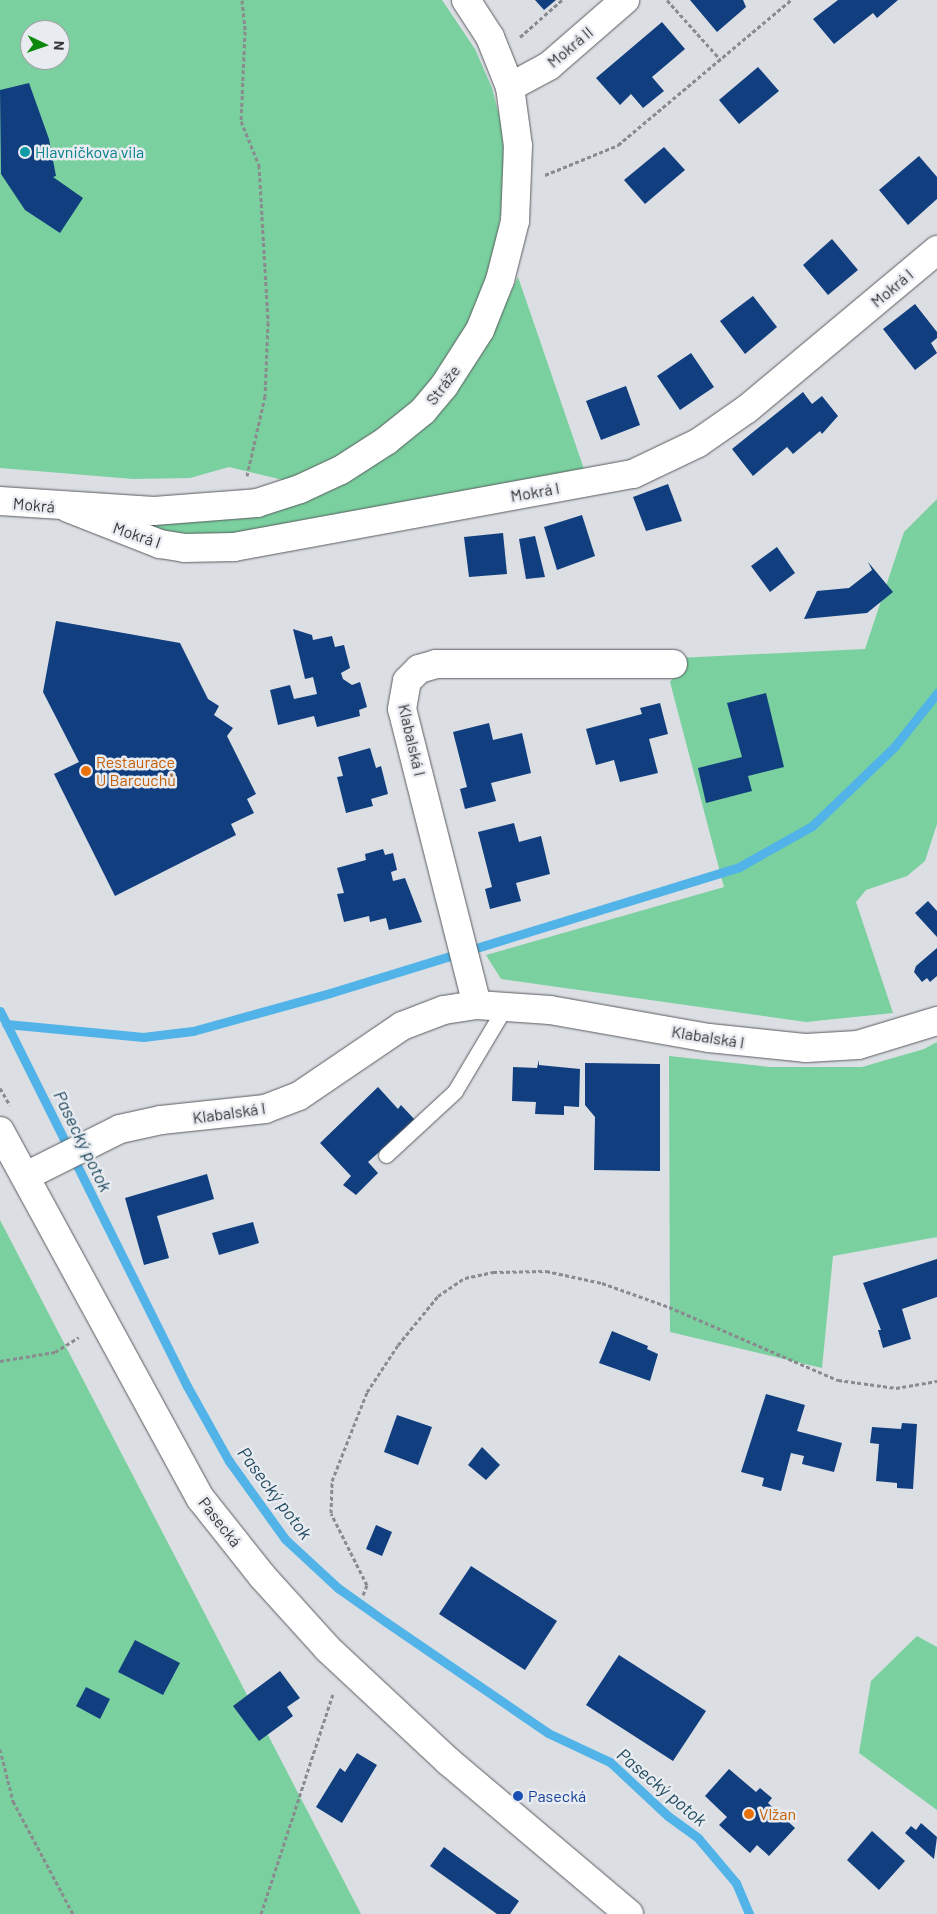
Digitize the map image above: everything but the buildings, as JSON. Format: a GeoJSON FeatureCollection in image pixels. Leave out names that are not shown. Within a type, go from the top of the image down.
{"type":"FeatureCollection","features":[{"type":"Feature","properties":{"kind":"street","name":"Stráže"},"geometry":{"type":"LineString","coordinates":[[68,508],[154,511],[231,507],[257,503],[300,489],[341,470],[386,441],[423,411],[444,386],[480,330],[507,257],[518,186],[518,146],[510,87],[499,56],[466,0]]}},
{"type":"Feature","properties":{"kind":"street","name":"Mokrá II"},"geometry":{"type":"LineString","coordinates":[[510,87],[550,66],[625,0]]}},
{"type":"Feature","properties":{"kind":"street","name":"Mokrá I"},"geometry":{"type":"LineString","coordinates":[[68,508],[160,544],[184,548],[234,547],[633,474],[698,443],[747,409],[937,250]]}},
{"type":"Feature","properties":{"kind":"street","name":"Mokrá"},"geometry":{"type":"LineString","coordinates":[[0,501],[68,508]]}},
{"type":"Feature","properties":{"kind":"street","name":"Klabalská I"},"geometry":{"type":"LineString","coordinates":[[478,1005],[402,709],[407,681],[419,669],[436,664],[673,664]]}},
{"type":"Feature","properties":{"kind":"street","name":"Klabalská I"},"geometry":{"type":"LineString","coordinates":[[26,1176],[120,1129],[140,1124],[265,1110],[299,1096],[402,1026],[444,1010],[478,1005],[550,1010],[709,1038],[806,1048],[858,1045],[937,1021]]}},
{"type":"Feature","properties":{"kind":"street","name":"Pasecká"},"geometry":{"type":"LineString","coordinates":[[6,1121],[26,1176],[201,1499],[262,1576],[344,1663],[448,1762],[629,1914]]}},
{"type":"Feature","properties":{"kind":"lane"},"geometry":{"type":"LineString","coordinates":[[386,1156],[455,1092],[505,1007]]}},
{"type":"Feature","properties":{"kind":"path"},"geometry":{"type":"LineString","coordinates":[[231,507],[242,490],[253,461],[265,396],[268,322],[259,165],[241,121],[246,31],[242,0]]}},
{"type":"Feature","properties":{"kind":"path"},"geometry":{"type":"LineString","coordinates":[[499,56],[562,0]]}},
{"type":"Feature","properties":{"kind":"path"},"geometry":{"type":"LineString","coordinates":[[667,0],[720,59]]}},
{"type":"Feature","properties":{"kind":"path"},"geometry":{"type":"LineString","coordinates":[[518,186],[618,145],[791,0]]}},
{"type":"Feature","properties":{"kind":"path"},"geometry":{"type":"LineString","coordinates":[[0,1088],[6,1121]]}},
{"type":"Feature","properties":{"kind":"path"},"geometry":{"type":"LineString","coordinates":[[363,1595],[367,1585],[331,1512],[332,1481],[367,1392],[398,1345],[438,1296],[465,1278],[493,1272],[546,1270],[602,1283],[669,1307],[838,1380],[896,1388],[937,1381]]}},
{"type":"Feature","properties":{"kind":"path"},"geometry":{"type":"LineString","coordinates":[[0,1361],[55,1352],[84,1334]]}},
{"type":"Feature","properties":{"kind":"path"},"geometry":{"type":"LineString","coordinates":[[261,1914],[344,1663]]}},
{"type":"Feature","properties":{"kind":"path"},"geometry":{"type":"LineString","coordinates":[[0,1748],[12,1802],[73,1914]]}},
{"type":"Feature","properties":{"kind":"green space"},"geometry":{"type":"Polygon","coordinates":[[[0,0],[442,0],[475,49],[492,88],[502,127],[505,187],[495,253],[474,313],[444,366],[407,409],[366,443],[287,481],[229,467],[190,478],[133,479],[0,468],[0,0]]]}},
{"type":"Feature","properties":{"kind":"green space"},"geometry":{"type":"Polygon","coordinates":[[[518,277],[585,472],[215,538],[152,531],[153,525],[397,445],[439,413],[480,357],[518,277]]]}},
{"type":"Feature","properties":{"kind":"green space"},"geometry":{"type":"Polygon","coordinates":[[[937,499],[937,824],[925,861],[907,876],[866,890],[856,902],[893,1013],[806,1022],[501,979],[486,955],[724,887],[670,682],[677,673],[678,658],[865,649],[904,532],[937,499]]]}},
{"type":"Feature","properties":{"kind":"green space"},"geometry":{"type":"Polygon","coordinates":[[[937,1042],[937,1237],[833,1256],[822,1368],[670,1332],[669,1056],[770,1067],[862,1067],[924,1049],[937,1042]]]}},
{"type":"Feature","properties":{"kind":"green space"},"geometry":{"type":"Polygon","coordinates":[[[0,1220],[361,1914],[0,1914],[0,1220]]]}},
{"type":"Feature","properties":{"kind":"green space"},"geometry":{"type":"Polygon","coordinates":[[[917,1636],[937,1647],[937,1810],[859,1753],[871,1681],[917,1636]]]}},
{"type":"Feature","properties":{"kind":"waterway"},"geometry":{"type":"LineString","coordinates":[[6,1024],[143,1037],[193,1031],[330,993],[739,867],[812,826],[895,746],[937,693]]}},
{"type":"Feature","properties":{"kind":"waterway","name":"Pasecký potok"},"geometry":{"type":"LineString","coordinates":[[0,1011],[187,1386],[229,1461],[285,1539],[338,1588],[386,1622],[548,1733],[610,1762],[668,1816],[698,1838],[736,1883],[749,1914]]}},
{"type":"Feature","properties":{"kind":"place","name":"Hlavničkova vila"},"geometry":{"type":"Point","coordinates":[25,152]}},
{"type":"Feature","properties":{"kind":"place","name":"Restaurace U Barcuchů"},"geometry":{"type":"Point","coordinates":[86,771]}},
{"type":"Feature","properties":{"kind":"place","name":"Pasecká"},"geometry":{"type":"Point","coordinates":[518,1796]}},
{"type":"Feature","properties":{"kind":"place","name":"Vlžan"},"geometry":{"type":"Point","coordinates":[749,1814]}}]}
